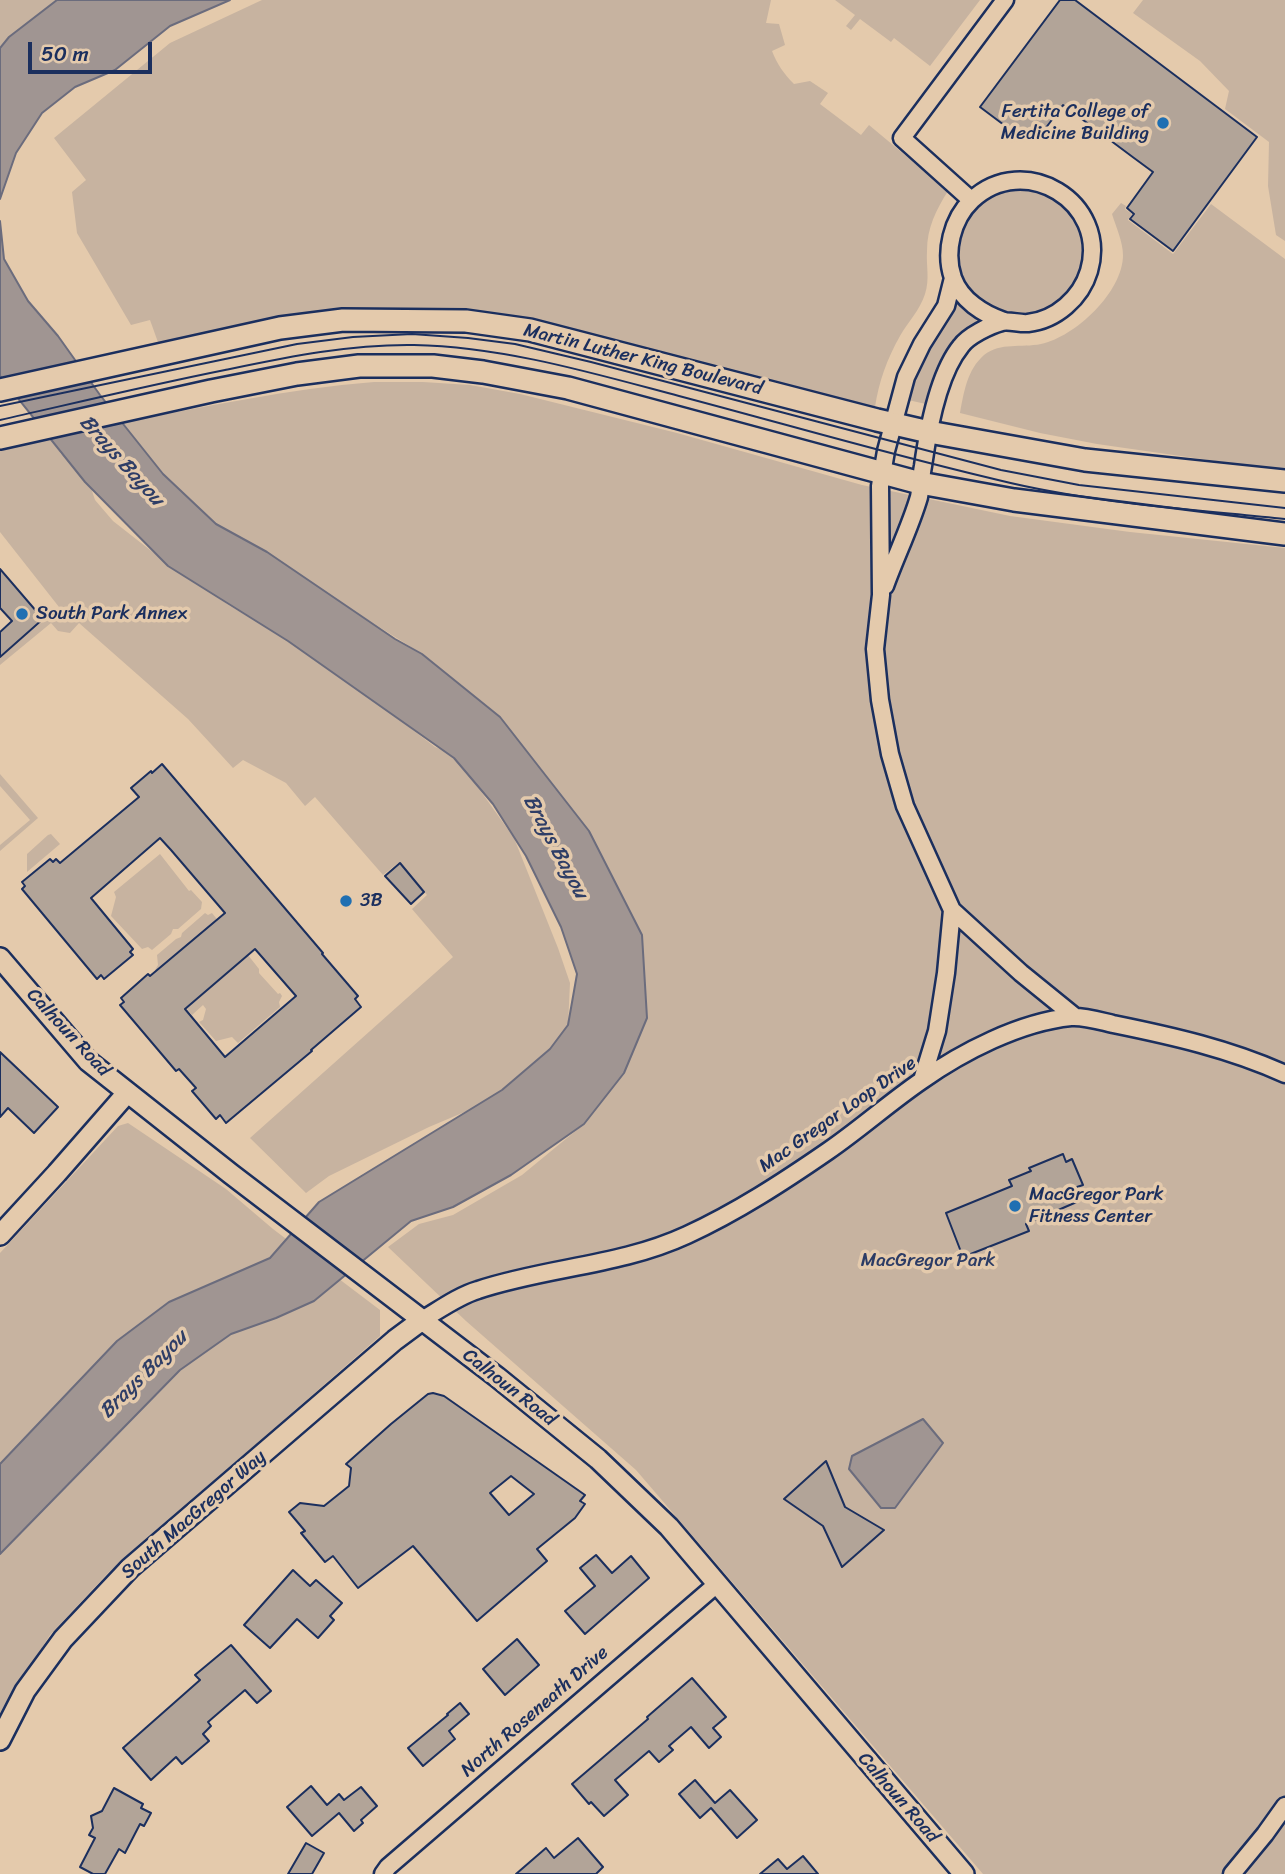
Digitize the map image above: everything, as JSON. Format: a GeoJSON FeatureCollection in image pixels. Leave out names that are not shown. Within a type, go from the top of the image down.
{"type":"FeatureCollection","features":[{"type":"Feature","properties":{"kind":"main road","name":"Martin Luther King Boulevard"},"geometry":{"type":"LineString","coordinates":[[0,390],[280,328],[343,320],[466,320],[530,330],[929,432],[1084,460],[1285,481]]}},
{"type":"Feature","properties":{"kind":"main road"},"geometry":{"type":"LineString","coordinates":[[0,438],[297,374],[359,366],[433,366],[483,372],[568,388],[920,483],[1014,500],[1285,534]]}},
{"type":"Feature","properties":{"kind":"street"},"geometry":{"type":"LineString","coordinates":[[971,200],[902,138],[1005,0]]}},
{"type":"Feature","properties":{"kind":"street"},"geometry":{"type":"LineString","coordinates":[[953,278],[966,298],[990,317],[1028,323],[1044,319],[1059,312],[1072,301],[1089,271],[1091,238],[1086,222],[1077,207],[1064,195],[1042,184],[1017,180],[1000,183],[985,190],[971,200],[955,224],[949,253],[953,278],[946,306],[905,377],[882,473],[881,595],[875,649],[880,700],[890,754],[905,806],[952,910],[1021,973],[1074,1016]]}},
{"type":"Feature","properties":{"kind":"street"},"geometry":{"type":"LineString","coordinates":[[881,595],[919,496],[938,392],[954,355],[971,337],[1004,321]]}},
{"type":"Feature","properties":{"kind":"street"},"geometry":{"type":"LineString","coordinates":[[922,1080],[937,1031],[952,910]]}},
{"type":"Feature","properties":{"kind":"street","name":"Calhoun Road"},"geometry":{"type":"LineString","coordinates":[[0,958],[88,1060],[127,1093],[497,1377],[598,1458],[669,1527],[964,1874]]}},
{"type":"Feature","properties":{"kind":"street","name":"Mac Gregor Loop Drive"},"geometry":{"type":"LineString","coordinates":[[422,1320],[475,1291],[530,1276],[633,1255],[667,1244],[732,1213],[829,1151],[922,1080],[970,1051],[1047,1021],[1074,1016],[1144,1030],[1219,1049],[1257,1061],[1285,1074]]}},
{"type":"Feature","properties":{"kind":"street"},"geometry":{"type":"LineString","coordinates":[[0,1235],[127,1093]]}},
{"type":"Feature","properties":{"kind":"street","name":"South MacGregor Way"},"geometry":{"type":"LineString","coordinates":[[0,1740],[25,1691],[63,1639],[130,1568],[395,1340],[422,1320]]}},
{"type":"Feature","properties":{"kind":"street","name":"North Roseneath Drive"},"geometry":{"type":"LineString","coordinates":[[383,1874],[398,1858],[717,1584]]}},
{"type":"Feature","properties":{"kind":"street"},"geometry":{"type":"LineString","coordinates":[[1232,1874],[1285,1806]]}},
{"type":"Feature","properties":{"kind":"green space"},"geometry":{"type":"Polygon","coordinates":[[[0,0],[57,0],[9,37],[0,48],[0,0]]]}},
{"type":"Feature","properties":{"kind":"green space"},"geometry":{"type":"Polygon","coordinates":[[[262,0],[771,0],[766,23],[779,24],[785,45],[772,51],[790,80],[794,84],[810,81],[828,93],[820,104],[861,135],[869,125],[948,191],[930,227],[925,294],[891,353],[881,379],[875,407],[803,392],[514,318],[425,310],[381,310],[159,345],[150,320],[131,325],[77,233],[72,192],[86,180],[54,138],[170,43],[262,0]]]}},
{"type":"Feature","properties":{"kind":"green space"},"geometry":{"type":"Polygon","coordinates":[[[835,0],[980,0],[930,66],[894,38],[891,42],[860,19],[851,30],[846,26],[855,15],[835,0]]]}},
{"type":"Feature","properties":{"kind":"green space"},"geometry":{"type":"Polygon","coordinates":[[[1143,0],[1285,0],[1285,241],[1276,235],[1268,186],[1269,142],[1225,109],[1229,91],[1200,61],[1133,13],[1143,0]]]}},
{"type":"Feature","properties":{"kind":"green space"},"geometry":{"type":"Polygon","coordinates":[[[1021,188],[1045,192],[1066,206],[1080,227],[1084,251],[1080,275],[1066,296],[1045,310],[1021,314],[997,310],[976,296],[962,275],[958,251],[962,227],[976,206],[997,192],[1021,188]]]}},
{"type":"Feature","properties":{"kind":"green space"},"geometry":{"type":"Polygon","coordinates":[[[1121,203],[1132,214],[1128,220],[1173,254],[1211,204],[1285,259],[1285,471],[1097,444],[960,413],[970,374],[984,355],[997,348],[1034,345],[1054,340],[1082,323],[1106,298],[1121,269],[1123,250],[1112,214],[1121,203]]]}},
{"type":"Feature","properties":{"kind":"green space"},"geometry":{"type":"Polygon","coordinates":[[[957,304],[961,304],[977,319],[976,322],[957,337],[943,355],[926,404],[908,400],[919,369],[957,304]]]}},
{"type":"Feature","properties":{"kind":"green space","name":"MacGregor Park"},"geometry":{"type":"Polygon","coordinates":[[[374,382],[470,385],[520,394],[677,433],[862,485],[1010,516],[1285,548],[1285,1874],[983,1874],[636,1470],[466,1321],[388,1247],[419,1224],[453,1215],[522,1175],[584,1124],[624,1073],[500,717],[422,654],[216,524],[163,474],[120,423],[278,394],[374,382]]]}},
{"type":"Feature","properties":{"kind":"green space"},"geometry":{"type":"Polygon","coordinates":[[[50,438],[61,454],[75,462],[90,485],[95,500],[113,521],[230,606],[315,655],[435,747],[455,755],[514,838],[570,983],[568,1025],[543,1066],[500,1097],[429,1127],[329,1176],[306,1193],[250,1138],[453,957],[412,909],[427,895],[398,863],[383,875],[315,797],[305,806],[286,783],[243,760],[233,768],[188,719],[79,623],[70,633],[58,631],[51,623],[0,665],[0,656],[59,607],[0,532],[0,448],[50,438]]]}},
{"type":"Feature","properties":{"kind":"green space"},"geometry":{"type":"Polygon","coordinates":[[[0,774],[38,818],[0,851],[0,845],[30,820],[0,786],[0,774]]]}},
{"type":"Feature","properties":{"kind":"green space"},"geometry":{"type":"Polygon","coordinates":[[[51,834],[60,844],[27,872],[27,854],[51,834]]]}},
{"type":"Feature","properties":{"kind":"green space"},"geometry":{"type":"Polygon","coordinates":[[[160,854],[189,891],[202,902],[201,909],[178,929],[173,929],[171,934],[152,950],[148,947],[142,949],[111,916],[116,897],[114,892],[160,854]]]}},
{"type":"Feature","properties":{"kind":"green space"},"geometry":{"type":"Polygon","coordinates":[[[205,913],[212,913],[224,928],[165,982],[155,970],[158,965],[157,955],[181,937],[182,933],[205,913]]]}},
{"type":"Feature","properties":{"kind":"green space"},"geometry":{"type":"Polygon","coordinates":[[[248,955],[259,973],[282,996],[280,1007],[238,1043],[232,1037],[216,1041],[199,1022],[203,1020],[206,1009],[203,1005],[192,1015],[178,998],[248,955]]]}},
{"type":"Feature","properties":{"kind":"green space"},"geometry":{"type":"Polygon","coordinates":[[[128,1123],[226,1189],[273,1229],[380,1310],[380,1336],[108,1573],[50,1635],[0,1715],[0,1253],[118,1126],[128,1123]]]}},
{"type":"Feature","properties":{"kind":"water"},"geometry":{"type":"Polygon","coordinates":[[[57,0],[230,0],[170,26],[115,70],[75,87],[42,113],[16,153],[0,199],[0,48],[9,37],[57,0]]]}},
{"type":"Feature","properties":{"kind":"water","name":"Brays Bayou"},"geometry":{"type":"Polygon","coordinates":[[[0,221],[4,259],[28,301],[58,336],[100,395],[163,474],[216,524],[267,552],[395,639],[422,654],[500,717],[589,831],[642,935],[647,1018],[624,1073],[584,1124],[511,1175],[453,1207],[411,1221],[314,1301],[231,1334],[180,1370],[0,1554],[0,1464],[117,1341],[169,1302],[270,1258],[319,1202],[502,1090],[550,1049],[568,1025],[577,974],[561,927],[526,856],[493,804],[454,758],[288,641],[168,566],[85,482],[0,376],[0,221]]]}},
{"type":"Feature","properties":{"kind":"water"},"geometry":{"type":"Polygon","coordinates":[[[923,1419],[943,1443],[895,1508],[881,1508],[849,1469],[852,1456],[923,1419]]]}},
{"type":"Feature","properties":{"kind":"building","name":"Fertita College of Medicine Building"},"geometry":{"type":"Polygon","coordinates":[[[1060,0],[1075,0],[1257,137],[1173,251],[1130,219],[1134,214],[1127,208],[1153,172],[1063,105],[1036,141],[1028,135],[1024,140],[980,107],[1060,0]]]}},
{"type":"Feature","properties":{"kind":"building","name":"South Park Annex"},"geometry":{"type":"Polygon","coordinates":[[[0,569],[43,619],[0,657],[0,632],[12,621],[0,608],[0,569]]]}},
{"type":"Feature","properties":{"kind":"building"},"geometry":{"type":"Polygon","coordinates":[[[162,764],[323,953],[358,996],[355,999],[361,1007],[226,1123],[220,1115],[216,1119],[192,1091],[196,1088],[179,1069],[176,1071],[120,1005],[124,1002],[121,998],[148,974],[150,976],[225,913],[171,850],[160,838],[91,898],[133,949],[130,952],[133,955],[104,979],[101,975],[97,979],[22,889],[25,886],[22,882],[50,859],[53,862],[56,859],[60,863],[139,797],[131,788],[151,771],[152,773],[162,764]],[[255,949],[185,1009],[225,1057],[296,996],[255,949]]]}},
{"type":"Feature","properties":{"kind":"building"},"geometry":{"type":"Polygon","coordinates":[[[400,863],[424,892],[411,904],[385,876],[400,863]]]}},
{"type":"Feature","properties":{"kind":"building"},"geometry":{"type":"Polygon","coordinates":[[[0,1052],[58,1107],[34,1133],[8,1108],[0,1117],[0,1052]]]}},
{"type":"Feature","properties":{"kind":"building","name":"MacGregor Park Fitness Center"},"geometry":{"type":"Polygon","coordinates":[[[1063,1154],[1066,1162],[1072,1159],[1083,1185],[1074,1188],[1079,1201],[1026,1224],[1029,1231],[963,1257],[946,1213],[1012,1186],[1009,1180],[1031,1171],[1029,1168],[1063,1154]]]}},
{"type":"Feature","properties":{"kind":"building"},"geometry":{"type":"Polygon","coordinates":[[[428,1394],[444,1396],[585,1495],[580,1501],[585,1504],[575,1518],[537,1549],[547,1561],[477,1621],[413,1546],[358,1588],[333,1556],[325,1562],[301,1533],[305,1531],[289,1512],[300,1503],[324,1506],[349,1486],[351,1468],[346,1464],[428,1394]],[[511,1476],[490,1493],[509,1515],[534,1494],[511,1476]]]}},
{"type":"Feature","properties":{"kind":"building"},"geometry":{"type":"Polygon","coordinates":[[[826,1461],[845,1507],[884,1530],[842,1567],[823,1526],[784,1499],[826,1461]]]}},
{"type":"Feature","properties":{"kind":"building"},"geometry":{"type":"Polygon","coordinates":[[[596,1555],[612,1573],[631,1556],[649,1578],[585,1634],[565,1611],[595,1586],[580,1568],[596,1555]]]}},
{"type":"Feature","properties":{"kind":"building"},"geometry":{"type":"Polygon","coordinates":[[[293,1570],[310,1586],[316,1580],[342,1603],[330,1616],[334,1620],[318,1638],[297,1619],[270,1648],[244,1625],[293,1570]]]}},
{"type":"Feature","properties":{"kind":"building"},"geometry":{"type":"Polygon","coordinates":[[[517,1639],[539,1665],[505,1695],[483,1669],[517,1639]]]}},
{"type":"Feature","properties":{"kind":"building"},"geometry":{"type":"Polygon","coordinates":[[[231,1645],[271,1691],[257,1703],[245,1690],[208,1722],[211,1726],[203,1734],[209,1741],[182,1764],[176,1757],[151,1780],[123,1748],[200,1680],[195,1675],[231,1645]]]}},
{"type":"Feature","properties":{"kind":"building"},"geometry":{"type":"Polygon","coordinates":[[[692,1678],[726,1717],[713,1728],[721,1737],[709,1748],[691,1727],[669,1746],[673,1750],[659,1762],[649,1751],[615,1780],[628,1795],[604,1816],[591,1802],[589,1804],[572,1784],[692,1678]]]}},
{"type":"Feature","properties":{"kind":"building"},"geometry":{"type":"Polygon","coordinates":[[[460,1703],[469,1714],[449,1731],[455,1739],[423,1766],[408,1748],[460,1703]]]}},
{"type":"Feature","properties":{"kind":"building"},"geometry":{"type":"Polygon","coordinates":[[[695,1780],[715,1803],[730,1790],[757,1820],[737,1838],[711,1808],[700,1818],[679,1794],[695,1780]]]}},
{"type":"Feature","properties":{"kind":"building"},"geometry":{"type":"Polygon","coordinates":[[[311,1786],[327,1805],[339,1794],[344,1800],[361,1787],[377,1806],[361,1820],[363,1823],[354,1831],[339,1813],[312,1836],[287,1807],[311,1786]]]}},
{"type":"Feature","properties":{"kind":"building"},"geometry":{"type":"Polygon","coordinates":[[[114,1788],[143,1804],[141,1808],[151,1813],[144,1826],[140,1824],[125,1853],[119,1849],[105,1874],[93,1874],[80,1867],[95,1838],[89,1835],[93,1828],[91,1816],[102,1811],[114,1788]]]}},
{"type":"Feature","properties":{"kind":"building"},"geometry":{"type":"Polygon","coordinates":[[[578,1838],[603,1867],[596,1874],[516,1874],[546,1848],[554,1858],[578,1838]]]}},
{"type":"Feature","properties":{"kind":"building"},"geometry":{"type":"Polygon","coordinates":[[[306,1843],[324,1853],[312,1874],[288,1874],[306,1843]]]}},
{"type":"Feature","properties":{"kind":"building"},"geometry":{"type":"Polygon","coordinates":[[[803,1856],[818,1874],[760,1874],[778,1859],[787,1869],[803,1856]]]}},
{"type":"Feature","properties":{"kind":"tram line"},"geometry":{"type":"LineString","coordinates":[[0,406],[297,344],[353,337],[412,334],[468,338],[515,344],[591,362],[1001,470],[1079,485],[1285,508]]}},
{"type":"Feature","properties":{"kind":"tram line"},"geometry":{"type":"LineString","coordinates":[[0,420],[319,352],[390,345],[448,347],[515,356],[581,370],[1033,488],[1140,504],[1285,519]]}},
{"type":"Feature","properties":{"kind":"place","name":"Fertita College of Medicine Building"},"geometry":{"type":"Point","coordinates":[1163,123]}},
{"type":"Feature","properties":{"kind":"place","name":"South Park Annex"},"geometry":{"type":"Point","coordinates":[22,614]}},
{"type":"Feature","properties":{"kind":"place","name":"3B"},"geometry":{"type":"Point","coordinates":[346,901]}},
{"type":"Feature","properties":{"kind":"place","name":"MacGregor Park Fitness Center"},"geometry":{"type":"Point","coordinates":[1015,1206]}}]}
